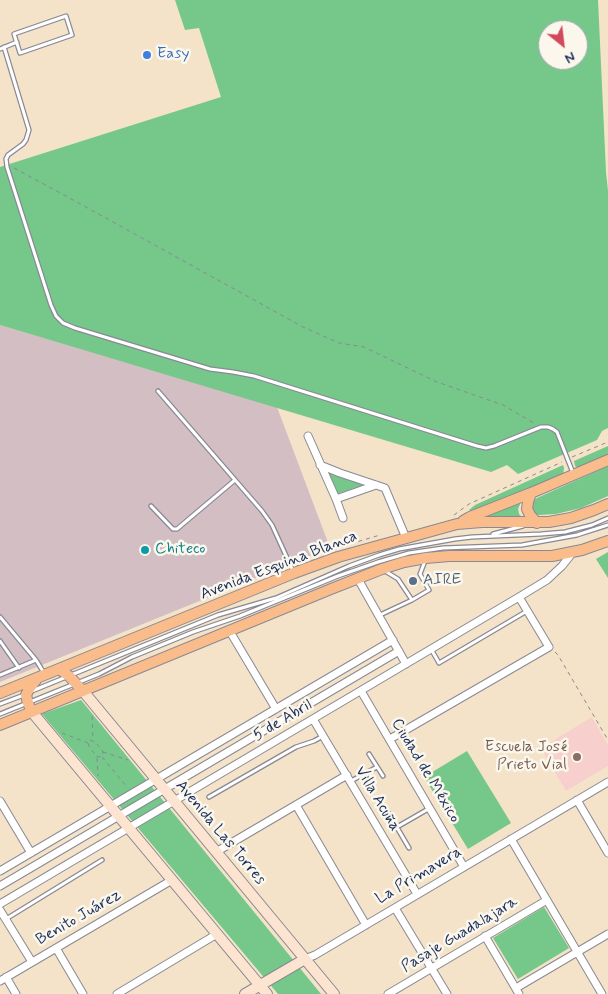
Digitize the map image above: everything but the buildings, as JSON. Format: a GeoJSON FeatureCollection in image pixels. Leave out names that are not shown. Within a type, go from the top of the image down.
{"type":"FeatureCollection","features":[{"type":"Feature","properties":{"kind":"main road"},"geometry":{"type":"LineString","coordinates":[[455,520],[470,517],[608,460]]}},
{"type":"Feature","properties":{"kind":"main road"},"geometry":{"type":"LineString","coordinates":[[531,493],[527,509],[537,523]]}},
{"type":"Feature","properties":{"kind":"main road","name":"Avenida Esquina Blanca"},"geometry":{"type":"LineString","coordinates":[[0,694],[294,573],[338,557],[406,538],[455,520],[537,523],[571,518],[608,504]]}},
{"type":"Feature","properties":{"kind":"main road"},"geometry":{"type":"LineString","coordinates":[[0,725],[29,703],[76,683],[229,630],[358,578],[404,562],[449,556],[542,556],[573,552],[608,541]]}},
{"type":"Feature","properties":{"kind":"main road"},"geometry":{"type":"LineString","coordinates":[[59,669],[76,683]]}},
{"type":"Feature","properties":{"kind":"main road"},"geometry":{"type":"LineString","coordinates":[[29,703],[31,685],[42,676]]}},
{"type":"Feature","properties":{"kind":"street"},"geometry":{"type":"LineString","coordinates":[[308,436],[343,518]]}},
{"type":"Feature","properties":{"kind":"street"},"geometry":{"type":"LineString","coordinates":[[320,464],[340,473],[385,488],[406,538]]}},
{"type":"Feature","properties":{"kind":"street"},"geometry":{"type":"LineString","coordinates":[[336,499],[376,484]]}},
{"type":"Feature","properties":{"kind":"street","name":"5 de Abril"},"geometry":{"type":"LineString","coordinates":[[0,904],[547,580],[573,552]]}},
{"type":"Feature","properties":{"kind":"street"},"geometry":{"type":"LineString","coordinates":[[358,578],[406,664]]}},
{"type":"Feature","properties":{"kind":"street"},"geometry":{"type":"LineString","coordinates":[[390,739],[548,647],[519,597]]}},
{"type":"Feature","properties":{"kind":"street"},"geometry":{"type":"LineString","coordinates":[[229,630],[276,709]]}},
{"type":"Feature","properties":{"kind":"street","name":"5 de Abril"},"geometry":{"type":"LineString","coordinates":[[0,871],[393,640]]}},
{"type":"Feature","properties":{"kind":"street"},"geometry":{"type":"LineString","coordinates":[[0,886],[399,651]]}},
{"type":"Feature","properties":{"kind":"street","name":"Avenida Las Torres"},"geometry":{"type":"LineString","coordinates":[[76,683],[334,994]]}},
{"type":"Feature","properties":{"kind":"street","name":"Ciudad de México"},"geometry":{"type":"LineString","coordinates":[[361,690],[464,867]]}},
{"type":"Feature","properties":{"kind":"street"},"geometry":{"type":"LineString","coordinates":[[29,703],[128,828],[267,994]]}},
{"type":"Feature","properties":{"kind":"street","name":"Villa Acuña"},"geometry":{"type":"LineString","coordinates":[[313,719],[418,894]]}},
{"type":"Feature","properties":{"kind":"street"},"geometry":{"type":"LineString","coordinates":[[216,852],[296,805],[349,778]]}},
{"type":"Feature","properties":{"kind":"street","name":"La Primavera"},"geometry":{"type":"LineString","coordinates":[[245,994],[315,955],[608,782]]}},
{"type":"Feature","properties":{"kind":"street"},"geometry":{"type":"LineString","coordinates":[[576,800],[608,853]]}},
{"type":"Feature","properties":{"kind":"street"},"geometry":{"type":"LineString","coordinates":[[0,801],[31,853]]}},
{"type":"Feature","properties":{"kind":"street"},"geometry":{"type":"LineString","coordinates":[[296,805],[366,925]]}},
{"type":"Feature","properties":{"kind":"street"},"geometry":{"type":"LineString","coordinates":[[511,839],[602,994]]}},
{"type":"Feature","properties":{"kind":"street","name":"Benito Juárez"},"geometry":{"type":"LineString","coordinates":[[3,979],[172,880]]}},
{"type":"Feature","properties":{"kind":"street","name":"Pasaje Guadalajara"},"geometry":{"type":"LineString","coordinates":[[388,994],[547,900]]}},
{"type":"Feature","properties":{"kind":"street"},"geometry":{"type":"LineString","coordinates":[[395,908],[447,994]]}},
{"type":"Feature","properties":{"kind":"street"},"geometry":{"type":"LineString","coordinates":[[0,910],[32,962]]}},
{"type":"Feature","properties":{"kind":"street"},"geometry":{"type":"LineString","coordinates":[[117,994],[218,934]]}},
{"type":"Feature","properties":{"kind":"street"},"geometry":{"type":"LineString","coordinates":[[485,936],[517,991],[608,934]]}},
{"type":"Feature","properties":{"kind":"street"},"geometry":{"type":"LineString","coordinates":[[56,948],[83,994]]}},
{"type":"Feature","properties":{"kind":"street"},"geometry":{"type":"LineString","coordinates":[[3,979],[16,994]]}},
{"type":"Feature","properties":{"kind":"lane"},"geometry":{"type":"LineString","coordinates":[[66,16],[72,35],[20,53],[17,42],[14,34],[66,16]]}},
{"type":"Feature","properties":{"kind":"lane"},"geometry":{"type":"LineString","coordinates":[[0,49],[17,42]]}},
{"type":"Feature","properties":{"kind":"lane"},"geometry":{"type":"LineString","coordinates":[[4,47],[29,130],[23,144],[8,155],[6,159],[7,165],[51,305],[56,316],[63,323],[210,369],[254,376],[486,448],[541,427],[548,427],[558,432],[574,475]]}},
{"type":"Feature","properties":{"kind":"lane"},"geometry":{"type":"LineString","coordinates":[[158,391],[262,511],[272,525],[294,573]]}},
{"type":"Feature","properties":{"kind":"lane"},"geometry":{"type":"LineString","coordinates":[[151,506],[173,528],[177,529],[234,480]]}},
{"type":"Feature","properties":{"kind":"lane"},"geometry":{"type":"LineString","coordinates":[[76,683],[218,616],[276,598],[335,571],[368,559],[439,541],[485,536],[565,532],[592,525],[608,518]]}},
{"type":"Feature","properties":{"kind":"lane"},"geometry":{"type":"LineString","coordinates":[[485,536],[537,523]]}},
{"type":"Feature","properties":{"kind":"lane"},"geometry":{"type":"LineString","coordinates":[[0,714],[99,674],[147,650],[378,562],[409,553],[444,548],[522,545],[577,535],[608,525]]}},
{"type":"Feature","properties":{"kind":"lane"},"geometry":{"type":"LineString","coordinates":[[379,616],[429,590],[420,574],[426,558]]}},
{"type":"Feature","properties":{"kind":"lane"},"geometry":{"type":"LineString","coordinates":[[382,569],[398,579],[412,600]]}},
{"type":"Feature","properties":{"kind":"lane"},"geometry":{"type":"LineString","coordinates":[[431,649],[439,663],[528,611]]}},
{"type":"Feature","properties":{"kind":"lane"},"geometry":{"type":"LineString","coordinates":[[0,617],[36,660],[42,676]]}},
{"type":"Feature","properties":{"kind":"lane"},"geometry":{"type":"LineString","coordinates":[[0,641],[19,668]]}},
{"type":"Feature","properties":{"kind":"lane"},"geometry":{"type":"LineString","coordinates":[[0,676],[36,660]]}},
{"type":"Feature","properties":{"kind":"lane"},"geometry":{"type":"LineString","coordinates":[[0,704],[29,703]]}},
{"type":"Feature","properties":{"kind":"lane"},"geometry":{"type":"LineString","coordinates":[[209,797],[296,747],[323,736]]}},
{"type":"Feature","properties":{"kind":"lane"},"geometry":{"type":"LineString","coordinates":[[369,754],[383,776]]}},
{"type":"Feature","properties":{"kind":"lane"},"geometry":{"type":"LineString","coordinates":[[349,778],[377,766]]}},
{"type":"Feature","properties":{"kind":"lane"},"geometry":{"type":"LineString","coordinates":[[385,807],[409,848]]}},
{"type":"Feature","properties":{"kind":"lane"},"geometry":{"type":"LineString","coordinates":[[397,827],[430,807]]}},
{"type":"Feature","properties":{"kind":"lane"},"geometry":{"type":"LineString","coordinates":[[5,919],[102,860]]}},
{"type":"Feature","properties":{"kind":"path"},"geometry":{"type":"LineString","coordinates":[[7,165],[303,327],[339,343],[364,347],[437,382],[504,405],[541,427]]}},
{"type":"Feature","properties":{"kind":"path"},"geometry":{"type":"LineString","coordinates":[[455,520],[469,504],[608,442]]}},
{"type":"Feature","properties":{"kind":"path"},"geometry":{"type":"LineString","coordinates":[[548,647],[558,655],[608,740]]}},
{"type":"Feature","properties":{"kind":"path"},"geometry":{"type":"LineString","coordinates":[[93,703],[93,740],[103,752],[128,760]]}},
{"type":"Feature","properties":{"kind":"path"},"geometry":{"type":"LineString","coordinates":[[62,734],[88,744],[97,757],[99,792]]}},
{"type":"Feature","properties":{"kind":"path"},"geometry":{"type":"LineString","coordinates":[[88,744],[90,740],[93,740]]}},
{"type":"Feature","properties":{"kind":"path"},"geometry":{"type":"LineString","coordinates":[[102,756],[103,752]]}},
{"type":"Feature","properties":{"kind":"path"},"geometry":{"type":"LineString","coordinates":[[97,757],[102,756]]}},
{"type":"Feature","properties":{"kind":"path"},"geometry":{"type":"LineString","coordinates":[[102,756],[132,793]]}},
{"type":"Feature","properties":{"kind":"shaded area"},"geometry":{"type":"Polygon","coordinates":[[[0,325],[277,407],[330,548],[0,682],[0,325]]]}},
{"type":"Feature","properties":{"kind":"shaded area","name":"Escuela José Prieto Vial"},"geometry":{"type":"Polygon","coordinates":[[[592,717],[608,745],[608,766],[566,791],[541,748],[592,717]]]}},
{"type":"Feature","properties":{"kind":"green space"},"geometry":{"type":"Polygon","coordinates":[[[175,0],[598,0],[608,191],[608,428],[602,431],[597,440],[518,474],[507,465],[491,472],[0,325],[0,167],[221,97],[199,28],[185,30],[175,0]]]}},
{"type":"Feature","properties":{"kind":"green space"},"geometry":{"type":"Polygon","coordinates":[[[608,446],[608,456],[580,469],[575,466],[574,461],[608,446]]]}},
{"type":"Feature","properties":{"kind":"green space"},"geometry":{"type":"Polygon","coordinates":[[[563,465],[563,476],[472,515],[469,510],[475,505],[563,465]]]}},
{"type":"Feature","properties":{"kind":"green space"},"geometry":{"type":"Polygon","coordinates":[[[608,466],[608,496],[581,508],[556,514],[539,515],[533,513],[531,508],[532,502],[537,498],[608,466]]]}},
{"type":"Feature","properties":{"kind":"green space"},"geometry":{"type":"Polygon","coordinates":[[[326,471],[366,484],[337,494],[326,471]]]}},
{"type":"Feature","properties":{"kind":"green space"},"geometry":{"type":"Polygon","coordinates":[[[521,502],[518,509],[519,514],[523,518],[489,518],[489,514],[521,502]]]}},
{"type":"Feature","properties":{"kind":"green space"},"geometry":{"type":"Polygon","coordinates":[[[608,552],[608,578],[596,559],[608,552]]]}},
{"type":"Feature","properties":{"kind":"green space"},"geometry":{"type":"Polygon","coordinates":[[[81,700],[321,994],[278,994],[42,714],[81,700]]]}},
{"type":"Feature","properties":{"kind":"green space"},"geometry":{"type":"Polygon","coordinates":[[[467,751],[511,823],[468,849],[424,777],[467,751]]]}},
{"type":"Feature","properties":{"kind":"green space"},"geometry":{"type":"Polygon","coordinates":[[[544,907],[569,948],[518,979],[493,938],[544,907]]]}},
{"type":"Feature","properties":{"kind":"place","name":"Easy"},"geometry":{"type":"Point","coordinates":[147,55]}},
{"type":"Feature","properties":{"kind":"place","name":"Chiteco"},"geometry":{"type":"Point","coordinates":[145,550]}},
{"type":"Feature","properties":{"kind":"place","name":"AIRE"},"geometry":{"type":"Point","coordinates":[413,581]}},
{"type":"Feature","properties":{"kind":"place","name":"Escuela José Prieto Vial"},"geometry":{"type":"Point","coordinates":[577,757]}}]}
